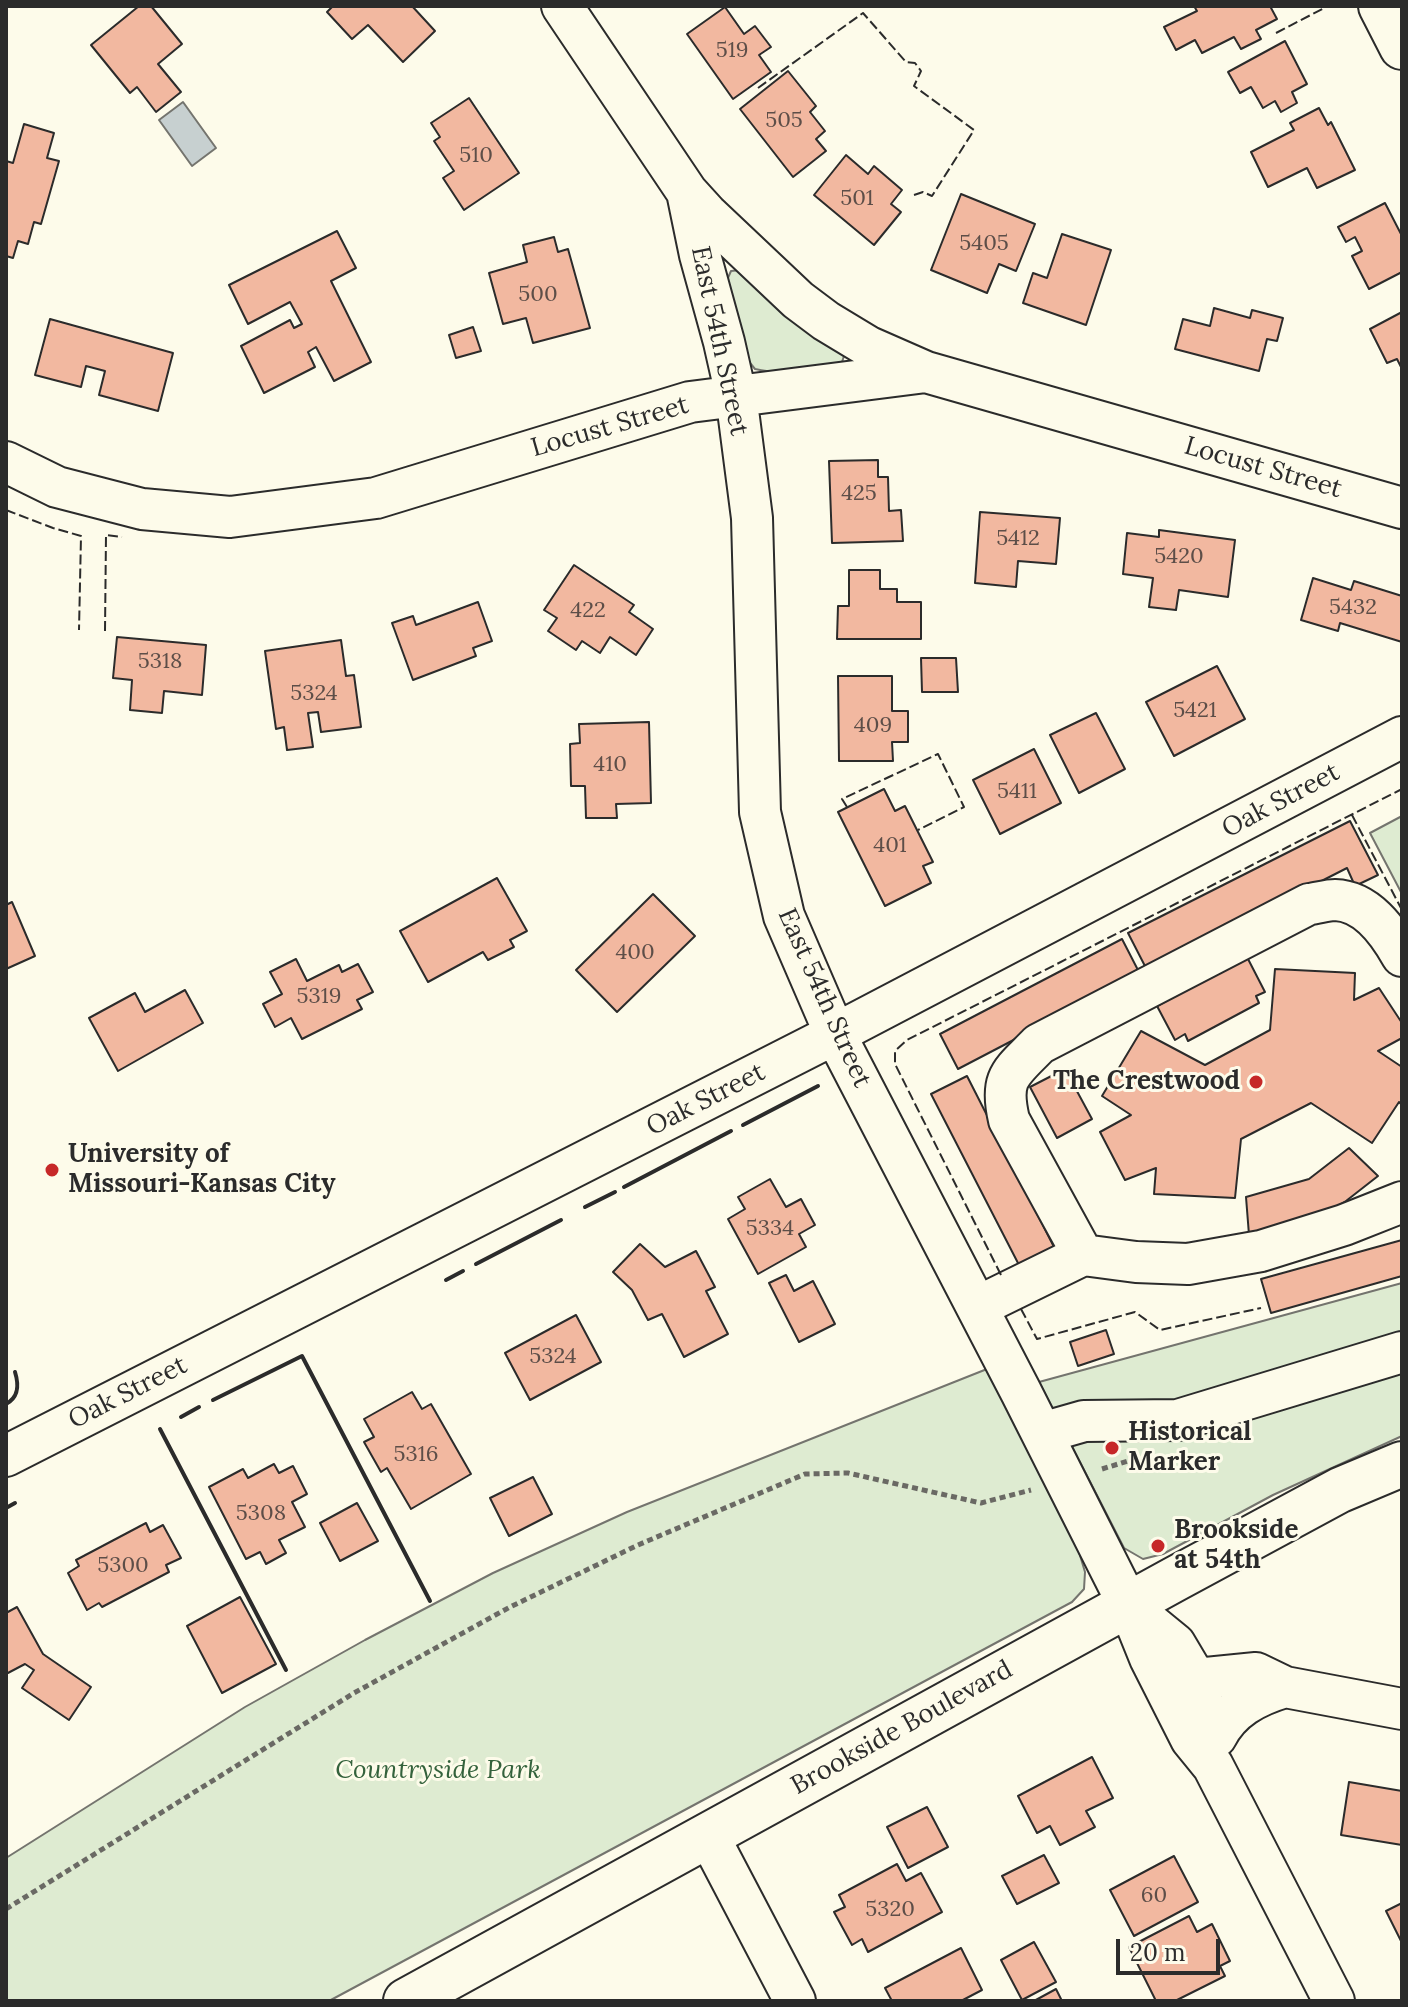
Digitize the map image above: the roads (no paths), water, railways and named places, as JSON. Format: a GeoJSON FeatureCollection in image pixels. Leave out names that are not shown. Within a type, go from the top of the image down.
{"type":"FeatureCollection","features":[{"type":"Feature","properties":{"kind":"main road"},"geometry":{"type":"LineString","coordinates":[[1381,6],[1402,47]]}},
{"type":"Feature","properties":{"kind":"main road","name":"Brookside Boulevard"},"geometry":{"type":"LineString","coordinates":[[406,2001],[1340,1490],[1402,1464]]}},
{"type":"Feature","properties":{"kind":"street","name":"East 54th Street"},"geometry":{"type":"LineString","coordinates":[[562,6],[687,192],[707,214],[798,300],[826,321],[869,347],[926,372]]}},
{"type":"Feature","properties":{"kind":"street","name":"East 54th Street"},"geometry":{"type":"LineString","coordinates":[[687,192],[736,395],[752,518],[760,812],[784,916],[835,1034],[1042,1433],[1129,1606],[1150,1658],[1191,1739],[1214,1752]]}},
{"type":"Feature","properties":{"kind":"street","name":"Locust Street"},"geometry":{"type":"LineString","coordinates":[[6,462],[57,487],[142,509],[230,517],[376,498],[690,402],[926,372],[1402,508]]}},
{"type":"Feature","properties":{"kind":"street","name":"Oak Street"},"geometry":{"type":"LineString","coordinates":[[6,1456],[835,1034],[1402,737]]}},
{"type":"Feature","properties":{"kind":"street"},"geometry":{"type":"LineString","coordinates":[[1083,1255],[1009,1120],[1003,1096],[1009,1075],[1039,1044],[1309,904],[1336,900],[1365,909],[1391,935],[1402,956]]}},
{"type":"Feature","properties":{"kind":"street"},"geometry":{"type":"LineString","coordinates":[[977,1307],[1083,1255],[1136,1262],[1188,1264],[1261,1251],[1344,1225],[1402,1202]]}},
{"type":"Feature","properties":{"kind":"street"},"geometry":{"type":"LineString","coordinates":[[1042,1433],[1084,1421],[1178,1420],[1402,1352]]}},
{"type":"Feature","properties":{"kind":"street","name":"East 54th Street"},"geometry":{"type":"LineString","coordinates":[[1129,1606],[1175,1644],[1194,1676],[1214,1752],[1334,2001]]}},
{"type":"Feature","properties":{"kind":"street"},"geometry":{"type":"LineString","coordinates":[[1194,1676],[1206,1678],[1256,1673],[1285,1687],[1402,1709]]}},
{"type":"Feature","properties":{"kind":"street"},"geometry":{"type":"LineString","coordinates":[[1214,1752],[1223,1723],[1246,1703],[1285,1687]]}},
{"type":"Feature","properties":{"kind":"street"},"geometry":{"type":"LineString","coordinates":[[708,1835],[795,2001]]}},
{"type":"Feature","properties":{"kind":"place","name":"The Crestwood"},"geometry":{"type":"Point","coordinates":[1256,1082]}},
{"type":"Feature","properties":{"kind":"place","name":"University of Missouri-Kansas City"},"geometry":{"type":"Point","coordinates":[52,1170]}},
{"type":"Feature","properties":{"kind":"place","name":"Historical Marker"},"geometry":{"type":"Point","coordinates":[1112,1448]}},
{"type":"Feature","properties":{"kind":"place","name":"Brookside at 54th"},"geometry":{"type":"Point","coordinates":[1158,1546]}},
{"type":"Feature","properties":{"kind":"park label","name":"Countryside Park"},"geometry":{"type":"Point","coordinates":[438,1771]}}]}
